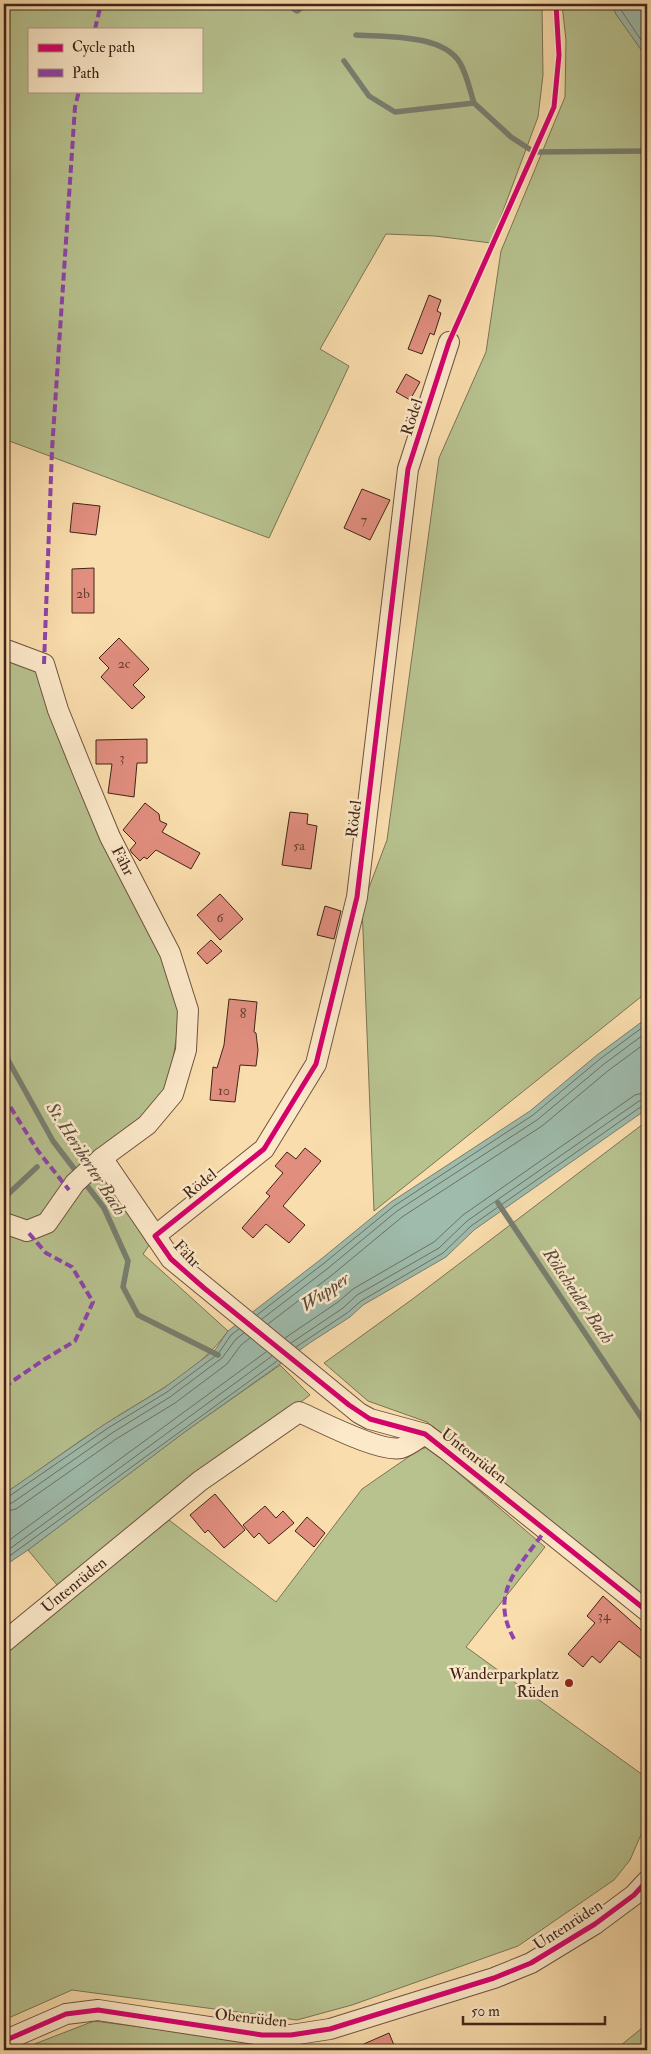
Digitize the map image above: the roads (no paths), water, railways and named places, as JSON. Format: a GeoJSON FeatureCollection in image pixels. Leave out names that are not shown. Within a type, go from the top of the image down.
{"type":"FeatureCollection","features":[{"type":"Feature","properties":{"kind":"street","name":"Rödel"},"geometry":{"type":"LineString","coordinates":[[155,1236],[264,1149],[316,1064],[357,897],[408,469],[449,342]]}},
{"type":"Feature","properties":{"kind":"street","name":"Fähr"},"geometry":{"type":"LineString","coordinates":[[4,649],[44,664],[58,710],[82,772],[110,837],[170,953],[188,1010],[186,1050],[173,1094],[147,1125],[88,1171],[47,1223],[27,1232],[4,1223]]}},
{"type":"Feature","properties":{"kind":"street","name":"Fähr"},"geometry":{"type":"LineString","coordinates":[[88,1171],[155,1236],[171,1259],[204,1288]]}},
{"type":"Feature","properties":{"kind":"street","name":"Untenrüden"},"geometry":{"type":"LineString","coordinates":[[204,1288],[343,1401],[370,1419],[425,1434],[647,1611]]}},
{"type":"Feature","properties":{"kind":"street","name":"Untenrüden"},"geometry":{"type":"LineString","coordinates":[[4,1642],[192,1486],[299,1412],[383,1446],[401,1448],[425,1434]]}},
{"type":"Feature","properties":{"kind":"street","name":"Untenrüden"},"geometry":{"type":"LineString","coordinates":[[494,1978],[531,1963],[562,1946],[621,1906],[647,1880]]}},
{"type":"Feature","properties":{"kind":"street","name":"Obenrüden"},"geometry":{"type":"LineString","coordinates":[[4,2041],[66,2014],[98,2010],[262,2035],[313,2033],[494,1978]]}},
{"type":"Feature","properties":{"kind":"water"},"geometry":{"type":"Polygon","coordinates":[[[612,4],[647,4],[647,58],[616,14],[612,4]]]}},
{"type":"Feature","properties":{"kind":"water","name":"Wupper"},"geometry":{"type":"Polygon","coordinates":[[[647,1018],[647,1109],[474,1230],[446,1257],[363,1305],[350,1317],[311,1342],[186,1431],[4,1566],[4,1494],[105,1424],[164,1388],[215,1350],[228,1331],[391,1202],[530,1111],[597,1055],[647,1018]]]}},
{"type":"Feature","properties":{"kind":"waterway"},"geometry":{"type":"LineString","coordinates":[[286,4],[297,11],[306,4]]}},
{"type":"Feature","properties":{"kind":"waterway"},"geometry":{"type":"LineString","coordinates":[[356,35],[413,39],[441,47],[452,54],[460,63],[474,103]]}},
{"type":"Feature","properties":{"kind":"waterway"},"geometry":{"type":"LineString","coordinates":[[344,61],[369,96],[395,112],[474,103],[511,137],[534,152],[647,151]]}},
{"type":"Feature","properties":{"kind":"waterway","name":"St. Heriberter Bach"},"geometry":{"type":"LineString","coordinates":[[4,1039],[8,1060],[53,1141],[104,1208],[128,1261],[123,1287],[138,1315],[218,1355]]}},
{"type":"Feature","properties":{"kind":"waterway"},"geometry":{"type":"LineString","coordinates":[[4,1198],[37,1167]]}},
{"type":"Feature","properties":{"kind":"waterway","name":"Rölscheider Bach"},"geometry":{"type":"LineString","coordinates":[[498,1203],[647,1426]]}},
{"type":"Feature","properties":{"kind":"place","name":"Wanderparkplatz Rüden"},"geometry":{"type":"Point","coordinates":[569,1683]}}]}
